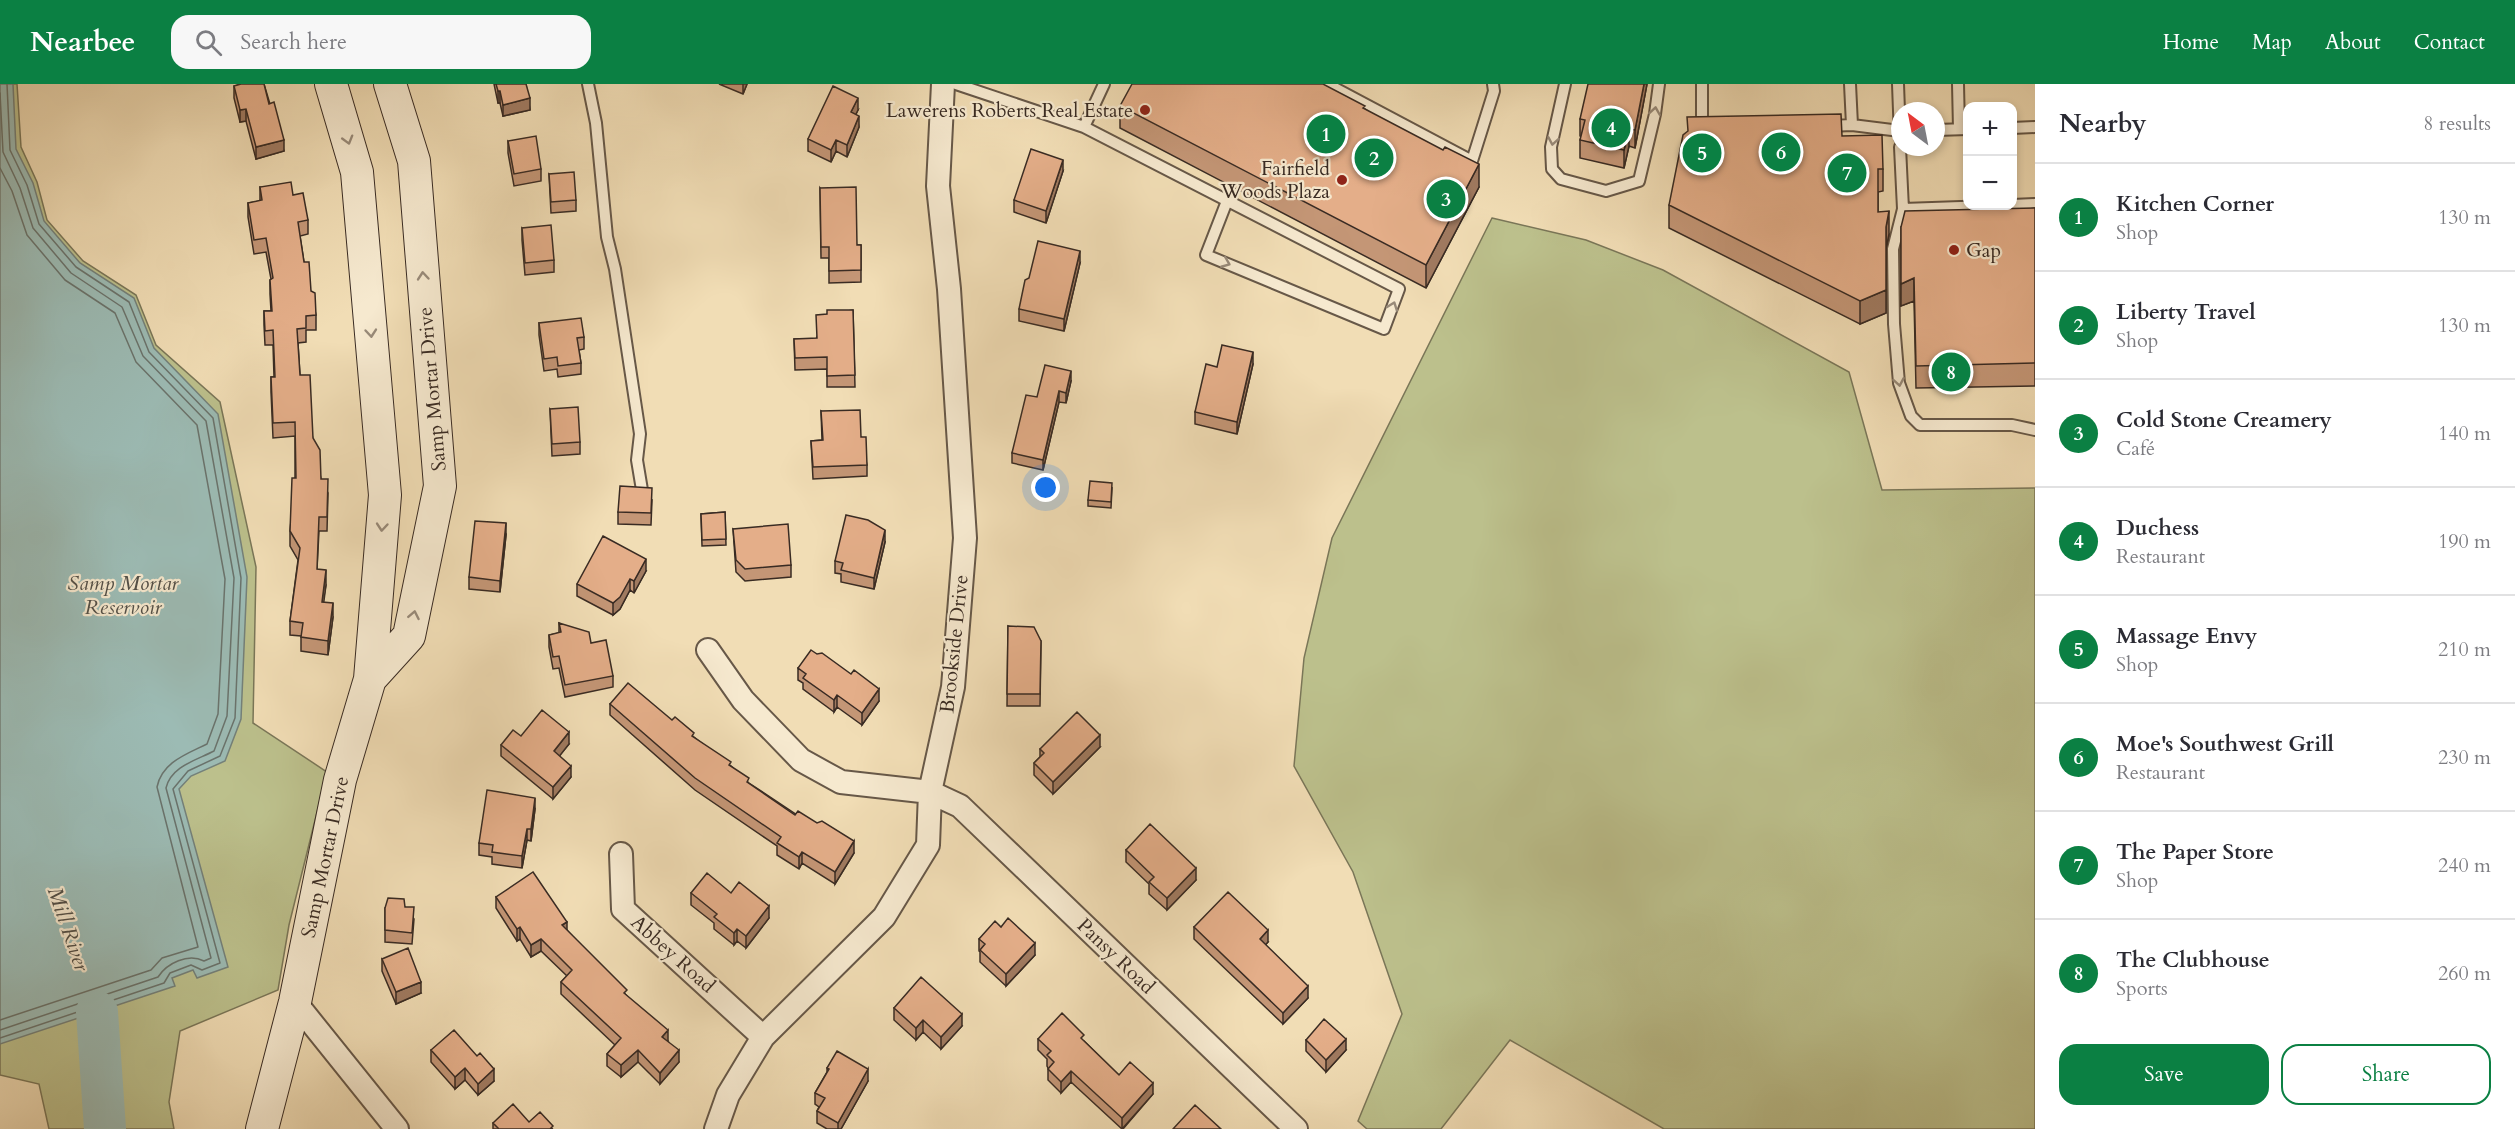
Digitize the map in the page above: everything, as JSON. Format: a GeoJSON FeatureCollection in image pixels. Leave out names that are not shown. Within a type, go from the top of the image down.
{"type":"FeatureCollection","features":[{"type":"Feature","properties":{"kind":"main road","name":"Samp Mortar Drive"},"geometry":{"type":"LineString","coordinates":[[262,1129],[295,1002],[340,780],[370,679],[385,495],[357,171],[331,84]]}},
{"type":"Feature","properties":{"kind":"main road","name":"Samp Mortar Drive"},"geometry":{"type":"LineString","coordinates":[[370,679],[409,636],[440,486],[414,161],[390,84]]}},
{"type":"Feature","properties":{"kind":"street","name":"Brookside Drive"},"geometry":{"type":"LineString","coordinates":[[716,1129],[728,1095],[763,1037],[884,917],[928,845],[930,792],[953,687],[965,538],[949,289],[938,186],[943,84]]}},
{"type":"Feature","properties":{"kind":"street","name":"Pansy Road"},"geometry":{"type":"LineString","coordinates":[[708,650],[743,700],[801,760],[841,782],[930,792],[960,806],[1296,1129]]}},
{"type":"Feature","properties":{"kind":"street","name":"Abbey Road"},"geometry":{"type":"LineString","coordinates":[[621,854],[623,909],[763,1037]]}},
{"type":"Feature","properties":{"kind":"street"},"geometry":{"type":"LineString","coordinates":[[295,1002],[397,1129]]}},
{"type":"Feature","properties":{"kind":"lane"},"geometry":{"type":"LineString","coordinates":[[588,84],[596,123],[607,237],[615,269],[640,434],[637,460],[642,490]]}},
{"type":"Feature","properties":{"kind":"lane"},"geometry":{"type":"LineString","coordinates":[[956,84],[1084,127],[1399,289],[1384,329],[1206,255],[1227,201]]}},
{"type":"Feature","properties":{"kind":"lane"},"geometry":{"type":"LineString","coordinates":[[1084,127],[1104,84]]}},
{"type":"Feature","properties":{"kind":"lane"},"geometry":{"type":"LineString","coordinates":[[1327,84],[1472,161],[1494,91],[1493,84]]}},
{"type":"Feature","properties":{"kind":"lane"},"geometry":{"type":"LineString","coordinates":[[1565,84],[1551,147],[1552,169],[1561,179],[1606,191],[1639,181],[1655,114],[1659,84]]}},
{"type":"Feature","properties":{"kind":"lane"},"geometry":{"type":"LineString","coordinates":[[1702,84],[1702,130],[1714,130]]}},
{"type":"Feature","properties":{"kind":"lane"},"geometry":{"type":"LineString","coordinates":[[1850,84],[1852,125]]}},
{"type":"Feature","properties":{"kind":"lane"},"geometry":{"type":"LineString","coordinates":[[1898,84],[1899,102]]}},
{"type":"Feature","properties":{"kind":"lane"},"geometry":{"type":"LineString","coordinates":[[1945,130],[1963,129],[1958,84]]}},
{"type":"Feature","properties":{"kind":"lane"},"geometry":{"type":"LineString","coordinates":[[1817,126],[1852,125],[1891,130]]}},
{"type":"Feature","properties":{"kind":"lane"},"geometry":{"type":"LineString","coordinates":[[2017,128],[2035,128]]}},
{"type":"Feature","properties":{"kind":"lane"},"geometry":{"type":"LineString","coordinates":[[1900,156],[1903,209],[1893,249],[1894,324],[1899,383],[1911,416],[1920,425],[2012,425],[2035,430]]}},
{"type":"Feature","properties":{"kind":"lane"},"geometry":{"type":"LineString","coordinates":[[2017,205],[2035,204]]}},
{"type":"Feature","properties":{"kind":"lane"},"geometry":{"type":"LineString","coordinates":[[1903,209],[1963,207]]}},
{"type":"Feature","properties":{"kind":"green space","name":"Samp Mortar Reservoir"},"geometry":{"type":"Polygon","coordinates":[[[0,84],[17,84],[21,147],[37,182],[47,220],[83,261],[136,295],[156,345],[220,402],[256,567],[253,723],[327,772],[289,925],[278,990],[180,1031],[169,1102],[174,1129],[49,1129],[39,1084],[0,1075],[0,84]]]}},
{"type":"Feature","properties":{"kind":"green space"},"geometry":{"type":"Polygon","coordinates":[[[1492,218],[1586,240],[1663,270],[1849,372],[1882,490],[2035,488],[2035,1129],[1664,1129],[1510,1040],[1441,1129],[1367,1129],[1358,1121],[1402,1014],[1353,872],[1294,766],[1304,658],[1332,538],[1492,218]]]}},
{"type":"Feature","properties":{"kind":"water","name":"Samp Mortar Reservoir"},"geometry":{"type":"Polygon","coordinates":[[[0,84],[13,84],[16,149],[33,183],[44,221],[80,263],[134,298],[154,348],[218,414],[247,577],[241,719],[225,761],[191,776],[179,789],[228,967],[197,978],[193,970],[172,978],[175,986],[0,1044],[0,84]]]}},
{"type":"Feature","properties":{"kind":"building"},"geometry":{"type":"Polygon","coordinates":[[[264,84],[269,104],[274,102],[284,140],[256,147],[246,109],[240,110],[234,86],[264,84]]]}},
{"type":"Feature","properties":{"kind":"building"},"geometry":{"type":"Polygon","coordinates":[[[496,84],[526,84],[530,98],[503,105],[496,84]]]}},
{"type":"Feature","properties":{"kind":"building","name":"Fairfield Woods Plaza"},"geometry":{"type":"Polygon","coordinates":[[[1132,84],[1323,84],[1443,150],[1445,147],[1479,164],[1426,265],[1120,106],[1132,84]]]}},
{"type":"Feature","properties":{"kind":"building"},"geometry":{"type":"Polygon","coordinates":[[[1588,84],[1644,84],[1635,130],[1629,129],[1624,150],[1580,140],[1585,120],[1580,119],[1588,84]]]}},
{"type":"Feature","properties":{"kind":"building"},"geometry":{"type":"Polygon","coordinates":[[[833,86],[858,98],[851,112],[859,116],[847,145],[836,140],[831,150],[808,139],[833,86]]]}},
{"type":"Feature","properties":{"kind":"building"},"geometry":{"type":"Polygon","coordinates":[[[1841,114],[1842,136],[1882,135],[1883,169],[1878,169],[1878,212],[1889,211],[1886,227],[1886,290],[1860,301],[1669,205],[1683,135],[1688,131],[1687,117],[1841,114]]]}},
{"type":"Feature","properties":{"kind":"building"},"geometry":{"type":"Polygon","coordinates":[[[536,136],[541,169],[514,174],[508,141],[536,136]]]}},
{"type":"Feature","properties":{"kind":"building"},"geometry":{"type":"Polygon","coordinates":[[[1031,149],[1063,160],[1046,211],[1014,200],[1031,149]]]}},
{"type":"Feature","properties":{"kind":"building"},"geometry":{"type":"Polygon","coordinates":[[[574,172],[576,200],[551,202],[549,174],[574,172]]]}},
{"type":"Feature","properties":{"kind":"building"},"geometry":{"type":"Polygon","coordinates":[[[291,182],[293,195],[303,193],[308,220],[298,222],[304,262],[309,262],[311,291],[315,293],[316,315],[306,316],[306,328],[297,329],[300,375],[310,375],[313,438],[320,450],[321,479],[328,479],[327,517],[319,517],[317,569],[326,570],[322,602],[333,603],[328,641],[301,637],[303,623],[290,621],[300,548],[290,531],[292,478],[296,478],[295,422],[273,423],[271,377],[275,377],[273,330],[265,331],[264,311],[272,311],[270,280],[273,278],[266,238],[254,240],[248,203],[262,200],[260,187],[291,182]]]}},
{"type":"Feature","properties":{"kind":"building"},"geometry":{"type":"Polygon","coordinates":[[[856,187],[857,245],[861,245],[861,270],[829,271],[829,247],[821,247],[820,188],[856,187]]]}},
{"type":"Feature","properties":{"kind":"building"},"geometry":{"type":"Polygon","coordinates":[[[2035,208],[2035,363],[1916,366],[1914,278],[1901,284],[1901,227],[1905,211],[2035,208]]]}},
{"type":"Feature","properties":{"kind":"building"},"geometry":{"type":"Polygon","coordinates":[[[551,225],[554,260],[525,263],[522,228],[551,225]]]}},
{"type":"Feature","properties":{"kind":"building"},"geometry":{"type":"Polygon","coordinates":[[[1038,241],[1080,251],[1064,319],[1019,309],[1025,280],[1029,278],[1038,241]]]}},
{"type":"Feature","properties":{"kind":"building"},"geometry":{"type":"Polygon","coordinates":[[[827,310],[853,310],[855,375],[827,376],[827,357],[795,358],[794,339],[817,338],[816,315],[827,314],[827,310]]]}},
{"type":"Feature","properties":{"kind":"building"},"geometry":{"type":"Polygon","coordinates":[[[581,318],[584,337],[577,338],[581,363],[558,366],[557,357],[544,359],[539,323],[581,318]]]}},
{"type":"Feature","properties":{"kind":"building"},"geometry":{"type":"Polygon","coordinates":[[[1222,345],[1253,352],[1237,422],[1195,412],[1206,364],[1217,367],[1222,345]]]}},
{"type":"Feature","properties":{"kind":"building"},"geometry":{"type":"Polygon","coordinates":[[[1045,365],[1071,371],[1066,393],[1059,391],[1043,460],[1012,453],[1026,395],[1037,397],[1045,365]]]}},
{"type":"Feature","properties":{"kind":"building"},"geometry":{"type":"Polygon","coordinates":[[[578,407],[580,442],[552,444],[550,409],[578,407]]]}},
{"type":"Feature","properties":{"kind":"building"},"geometry":{"type":"Polygon","coordinates":[[[860,410],[861,437],[866,437],[867,465],[813,467],[811,441],[823,440],[821,411],[860,410]]]}},
{"type":"Feature","properties":{"kind":"building"},"geometry":{"type":"Polygon","coordinates":[[[1090,481],[1112,483],[1111,502],[1088,500],[1090,481]]]}},
{"type":"Feature","properties":{"kind":"building"},"geometry":{"type":"Polygon","coordinates":[[[620,486],[652,488],[651,513],[618,512],[620,486]]]}},
{"type":"Feature","properties":{"kind":"building"},"geometry":{"type":"Polygon","coordinates":[[[725,512],[726,539],[702,540],[701,514],[725,512]]]}},
{"type":"Feature","properties":{"kind":"building"},"geometry":{"type":"Polygon","coordinates":[[[846,515],[868,520],[885,530],[874,578],[841,570],[843,563],[835,561],[846,515]]]}},
{"type":"Feature","properties":{"kind":"building"},"geometry":{"type":"Polygon","coordinates":[[[475,521],[506,523],[500,581],[469,577],[475,521]]]}},
{"type":"Feature","properties":{"kind":"building"},"geometry":{"type":"Polygon","coordinates":[[[788,524],[791,565],[745,569],[736,560],[733,529],[788,524]]]}},
{"type":"Feature","properties":{"kind":"building"},"geometry":{"type":"Polygon","coordinates":[[[603,536],[646,559],[634,581],[630,579],[620,597],[613,603],[577,584],[603,536]]]}},
{"type":"Feature","properties":{"kind":"building"},"geometry":{"type":"Polygon","coordinates":[[[559,623],[589,632],[591,643],[606,640],[613,676],[565,685],[559,656],[553,657],[549,635],[561,632],[559,623]]]}},
{"type":"Feature","properties":{"kind":"building"},"geometry":{"type":"Polygon","coordinates":[[[1008,626],[1034,627],[1041,641],[1040,694],[1007,694],[1008,626]]]}},
{"type":"Feature","properties":{"kind":"building"},"geometry":{"type":"Polygon","coordinates":[[[811,650],[817,654],[822,653],[851,674],[854,670],[879,689],[862,713],[837,695],[834,700],[803,678],[806,674],[798,668],[811,650]]]}},
{"type":"Feature","properties":{"kind":"building"},"geometry":{"type":"Polygon","coordinates":[[[628,683],[672,720],[675,717],[694,733],[692,736],[731,762],[729,765],[749,778],[747,782],[795,815],[798,811],[817,823],[822,821],[854,841],[835,872],[802,852],[799,857],[777,843],[781,837],[695,778],[610,704],[628,683]]]}},
{"type":"Feature","properties":{"kind":"building"},"geometry":{"type":"Polygon","coordinates":[[[542,710],[569,732],[554,751],[571,766],[553,787],[501,745],[513,730],[521,736],[542,710]]]}},
{"type":"Feature","properties":{"kind":"building"},"geometry":{"type":"Polygon","coordinates":[[[1077,712],[1100,735],[1053,782],[1034,763],[1044,753],[1040,749],[1077,712]]]}},
{"type":"Feature","properties":{"kind":"building"},"geometry":{"type":"Polygon","coordinates":[[[487,790],[535,798],[531,829],[527,829],[522,856],[492,852],[493,845],[479,843],[487,790]]]}},
{"type":"Feature","properties":{"kind":"building"},"geometry":{"type":"Polygon","coordinates":[[[1150,824],[1196,868],[1167,898],[1149,882],[1154,877],[1126,850],[1150,824]]]}},
{"type":"Feature","properties":{"kind":"building"},"geometry":{"type":"Polygon","coordinates":[[[533,872],[567,922],[562,925],[627,990],[624,993],[668,1030],[662,1037],[679,1050],[660,1073],[638,1050],[621,1065],[607,1054],[621,1038],[561,982],[572,970],[541,939],[531,945],[520,927],[517,929],[496,897],[533,872]]]}},
{"type":"Feature","properties":{"kind":"building"},"geometry":{"type":"Polygon","coordinates":[[[707,873],[731,893],[739,882],[769,906],[746,936],[737,929],[734,933],[714,917],[717,914],[691,893],[707,873]]]}},
{"type":"Feature","properties":{"kind":"building"},"geometry":{"type":"Polygon","coordinates":[[[1228,892],[1268,930],[1260,939],[1308,986],[1283,1013],[1194,927],[1228,892]]]}},
{"type":"Feature","properties":{"kind":"building"},"geometry":{"type":"Polygon","coordinates":[[[388,898],[404,899],[405,907],[414,907],[412,933],[385,930],[385,908],[388,898]]]}},
{"type":"Feature","properties":{"kind":"building"},"geometry":{"type":"Polygon","coordinates":[[[1008,918],[1035,943],[1006,974],[980,950],[985,944],[979,939],[995,921],[1001,927],[1008,918]]]}},
{"type":"Feature","properties":{"kind":"building"},"geometry":{"type":"Polygon","coordinates":[[[408,948],[421,982],[396,992],[382,959],[408,948]]]}},
{"type":"Feature","properties":{"kind":"building"},"geometry":{"type":"Polygon","coordinates":[[[921,977],[962,1014],[941,1037],[923,1020],[916,1028],[894,1008],[921,977]]]}},
{"type":"Feature","properties":{"kind":"building"},"geometry":{"type":"Polygon","coordinates":[[[1062,1013],[1084,1035],[1081,1038],[1119,1075],[1130,1062],[1153,1083],[1122,1118],[1071,1071],[1061,1082],[1048,1069],[1054,1062],[1047,1055],[1051,1051],[1038,1039],[1062,1013]]]}},
{"type":"Feature","properties":{"kind":"building"},"geometry":{"type":"Polygon","coordinates":[[[1324,1019],[1346,1039],[1326,1060],[1306,1040],[1324,1019]]]}},
{"type":"Feature","properties":{"kind":"building"},"geometry":{"type":"Polygon","coordinates":[[[454,1030],[477,1056],[480,1053],[494,1069],[478,1084],[465,1068],[455,1077],[431,1050],[454,1030]]]}},
{"type":"Feature","properties":{"kind":"building"},"geometry":{"type":"Polygon","coordinates":[[[837,1051],[868,1069],[838,1123],[817,1111],[825,1098],[815,1093],[837,1051]]]}},
{"type":"Feature","properties":{"kind":"building"},"geometry":{"type":"Polygon","coordinates":[[[513,1104],[529,1122],[540,1112],[553,1126],[550,1129],[499,1129],[493,1123],[513,1104]]]}},
{"type":"Feature","properties":{"kind":"building"},"geometry":{"type":"Polygon","coordinates":[[[1195,1105],[1221,1129],[1173,1129],[1195,1105]]]}},
{"type":"Feature","properties":{"kind":"waterway","name":"Mill River"},"geometry":{"type":"LineString","coordinates":[[97,1012],[105,1129]]}},
{"type":"Feature","properties":{"kind":"place","name":"Lawerens Roberts Real Estate"},"geometry":{"type":"Point","coordinates":[1145,110]}},
{"type":"Feature","properties":{"kind":"place","name":"Duchess"},"geometry":{"type":"Point","coordinates":[1611,128]}},
{"type":"Feature","properties":{"kind":"place","name":"Kitchen Corner"},"geometry":{"type":"Point","coordinates":[1326,134]}},
{"type":"Feature","properties":{"kind":"place","name":"Moe's Southwest Grill"},"geometry":{"type":"Point","coordinates":[1781,152]}},
{"type":"Feature","properties":{"kind":"place","name":"Massage Envy"},"geometry":{"type":"Point","coordinates":[1702,153]}},
{"type":"Feature","properties":{"kind":"place","name":"Liberty Travel"},"geometry":{"type":"Point","coordinates":[1374,158]}},
{"type":"Feature","properties":{"kind":"place","name":"The Paper Store"},"geometry":{"type":"Point","coordinates":[1847,173]}},
{"type":"Feature","properties":{"kind":"place","name":"Fairfield Woods Plaza"},"geometry":{"type":"Point","coordinates":[1342,180]}},
{"type":"Feature","properties":{"kind":"place","name":"Cold Stone Creamery"},"geometry":{"type":"Point","coordinates":[1446,199]}},
{"type":"Feature","properties":{"kind":"place","name":"Gap"},"geometry":{"type":"Point","coordinates":[1954,250]}},
{"type":"Feature","properties":{"kind":"place","name":"The Clubhouse"},"geometry":{"type":"Point","coordinates":[1951,372]}}]}
